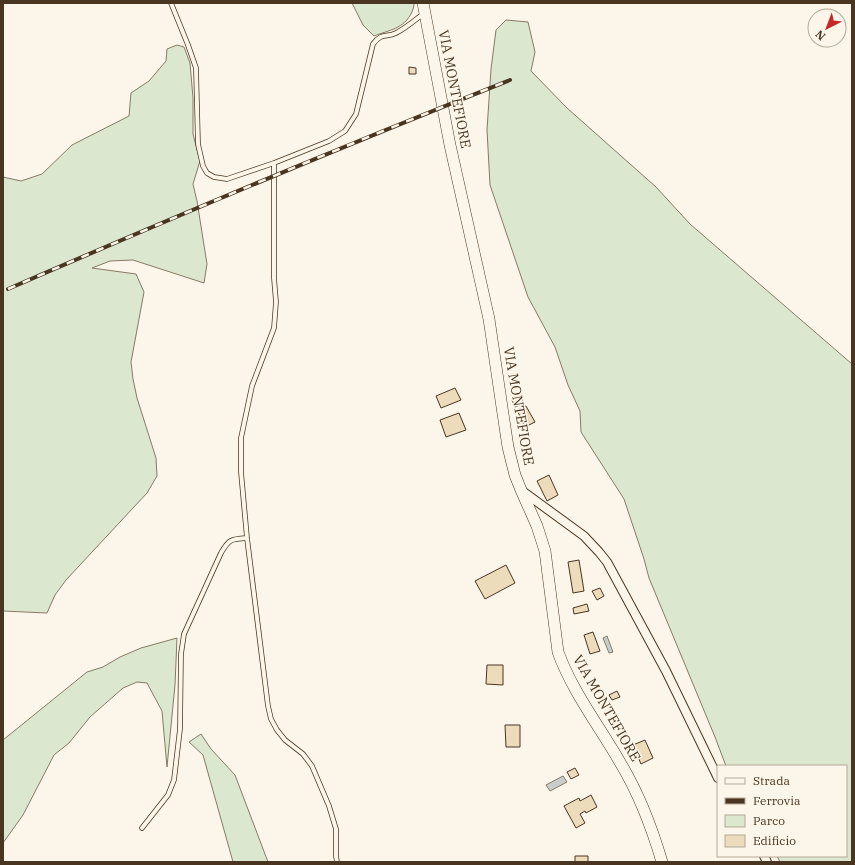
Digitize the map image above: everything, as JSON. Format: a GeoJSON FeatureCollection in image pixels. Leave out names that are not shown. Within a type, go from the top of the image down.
{"type":"FeatureCollection","features":[{"type":"Feature","properties":{"kind":"main road","name":"VIA MONTEFIORE"},"geometry":{"type":"LineString","coordinates":[[424,8],[450,146],[489,319],[508,447],[515,475],[535,522],[545,552],[558,652],[574,687],[628,776],[652,831],[662,862]]}},
{"type":"Feature","properties":{"kind":"street"},"geometry":{"type":"LineString","coordinates":[[521,490],[584,536],[607,562],[666,671],[717,776]]}},
{"type":"Feature","properties":{"kind":"lane"},"geometry":{"type":"LineString","coordinates":[[170,3],[196,68],[198,144],[203,166],[207,173],[214,177],[227,179],[274,163],[329,141],[345,131],[356,114],[373,44],[378,38],[395,34],[405,28],[424,8]]}},
{"type":"Feature","properties":{"kind":"lane"},"geometry":{"type":"LineString","coordinates":[[274,163],[274,278],[276,302],[274,328],[252,386],[241,438],[241,472],[246,538],[271,719],[284,740],[303,754],[312,766],[329,806],[336,829],[337,862]]}},
{"type":"Feature","properties":{"kind":"lane"},"geometry":{"type":"LineString","coordinates":[[142,828],[168,795],[174,780],[180,729],[181,654],[184,634],[226,544],[233,539],[246,538]]}},
{"type":"Feature","properties":{"kind":"green space"},"geometry":{"type":"Polygon","coordinates":[[[352,3],[414,3],[414,7],[409,18],[405,22],[396,28],[374,36],[363,25],[352,3]]]}},
{"type":"Feature","properties":{"kind":"green space"},"geometry":{"type":"Polygon","coordinates":[[[506,20],[528,22],[535,52],[531,71],[567,108],[656,187],[690,224],[852,364],[852,862],[780,862],[778,857],[847,857],[847,765],[726,765],[649,578],[624,499],[581,432],[580,411],[568,385],[555,347],[528,297],[490,185],[487,130],[491,69],[496,30],[506,20]]]}},
{"type":"Feature","properties":{"kind":"green space"},"geometry":{"type":"Polygon","coordinates":[[[177,45],[184,47],[190,63],[193,98],[193,134],[200,161],[193,184],[207,264],[204,283],[133,260],[110,261],[92,268],[136,274],[144,292],[131,362],[137,398],[156,458],[157,476],[147,493],[66,580],[55,595],[47,613],[3,611],[3,177],[21,181],[42,174],[72,145],[129,116],[131,93],[149,81],[166,61],[167,49],[177,45]]]}},
{"type":"Feature","properties":{"kind":"green space"},"geometry":{"type":"Polygon","coordinates":[[[177,638],[175,685],[167,767],[162,711],[147,683],[137,682],[123,688],[90,717],[69,743],[54,755],[23,815],[3,843],[3,740],[87,672],[103,667],[120,657],[141,648],[177,638]]]}},
{"type":"Feature","properties":{"kind":"green space"},"geometry":{"type":"Polygon","coordinates":[[[201,734],[211,749],[235,775],[268,862],[233,862],[203,755],[189,742],[201,734]]]}},
{"type":"Feature","properties":{"kind":"shaded area"},"geometry":{"type":"Polygon","coordinates":[[[607,636],[613,652],[609,653],[603,638],[607,636]]]}},
{"type":"Feature","properties":{"kind":"shaded area"},"geometry":{"type":"Polygon","coordinates":[[[563,776],[567,782],[550,791],[546,785],[563,776]]]}},
{"type":"Feature","properties":{"kind":"building"},"geometry":{"type":"Polygon","coordinates":[[[409,67],[416,68],[416,74],[409,74],[409,67]]]}},
{"type":"Feature","properties":{"kind":"building"},"geometry":{"type":"Polygon","coordinates":[[[455,388],[461,400],[441,408],[436,396],[455,388]]]}},
{"type":"Feature","properties":{"kind":"building"},"geometry":{"type":"Polygon","coordinates":[[[520,396],[524,403],[515,407],[512,400],[520,396]]]}},
{"type":"Feature","properties":{"kind":"building"},"geometry":{"type":"Polygon","coordinates":[[[526,406],[535,422],[525,427],[517,410],[526,406]]]}},
{"type":"Feature","properties":{"kind":"building"},"geometry":{"type":"Polygon","coordinates":[[[459,413],[466,430],[446,437],[440,420],[459,413]]]}},
{"type":"Feature","properties":{"kind":"building"},"geometry":{"type":"Polygon","coordinates":[[[549,475],[558,495],[547,501],[537,481],[549,475]]]}},
{"type":"Feature","properties":{"kind":"building"},"geometry":{"type":"Polygon","coordinates":[[[579,560],[584,591],[573,593],[568,562],[579,560]]]}},
{"type":"Feature","properties":{"kind":"building"},"geometry":{"type":"Polygon","coordinates":[[[506,565],[515,583],[485,599],[475,581],[506,565]]]}},
{"type":"Feature","properties":{"kind":"building"},"geometry":{"type":"Polygon","coordinates":[[[600,588],[604,596],[597,600],[592,591],[600,588]]]}},
{"type":"Feature","properties":{"kind":"building"},"geometry":{"type":"Polygon","coordinates":[[[587,604],[589,611],[574,614],[573,608],[587,604]]]}},
{"type":"Feature","properties":{"kind":"building"},"geometry":{"type":"Polygon","coordinates":[[[593,632],[600,651],[590,654],[584,635],[593,632]]]}},
{"type":"Feature","properties":{"kind":"building"},"geometry":{"type":"Polygon","coordinates":[[[487,665],[503,665],[503,685],[486,684],[487,665]]]}},
{"type":"Feature","properties":{"kind":"building"},"geometry":{"type":"Polygon","coordinates":[[[617,691],[620,697],[612,700],[609,695],[617,691]]]}},
{"type":"Feature","properties":{"kind":"building"},"geometry":{"type":"Polygon","coordinates":[[[505,725],[520,725],[520,747],[506,747],[505,725]]]}},
{"type":"Feature","properties":{"kind":"building"},"geometry":{"type":"Polygon","coordinates":[[[645,740],[653,758],[641,764],[633,745],[645,740]]]}},
{"type":"Feature","properties":{"kind":"building"},"geometry":{"type":"Polygon","coordinates":[[[575,768],[579,775],[571,779],[567,772],[575,768]]]}},
{"type":"Feature","properties":{"kind":"building"},"geometry":{"type":"Polygon","coordinates":[[[591,795],[597,807],[586,813],[585,811],[580,814],[585,823],[576,828],[564,806],[579,798],[580,801],[591,795]]]}},
{"type":"Feature","properties":{"kind":"building"},"geometry":{"type":"Polygon","coordinates":[[[575,856],[588,856],[588,862],[575,862],[575,856]]]}},
{"type":"Feature","properties":{"kind":"railway"},"geometry":{"type":"LineString","coordinates":[[8,289],[133,235],[510,80]]}}]}
